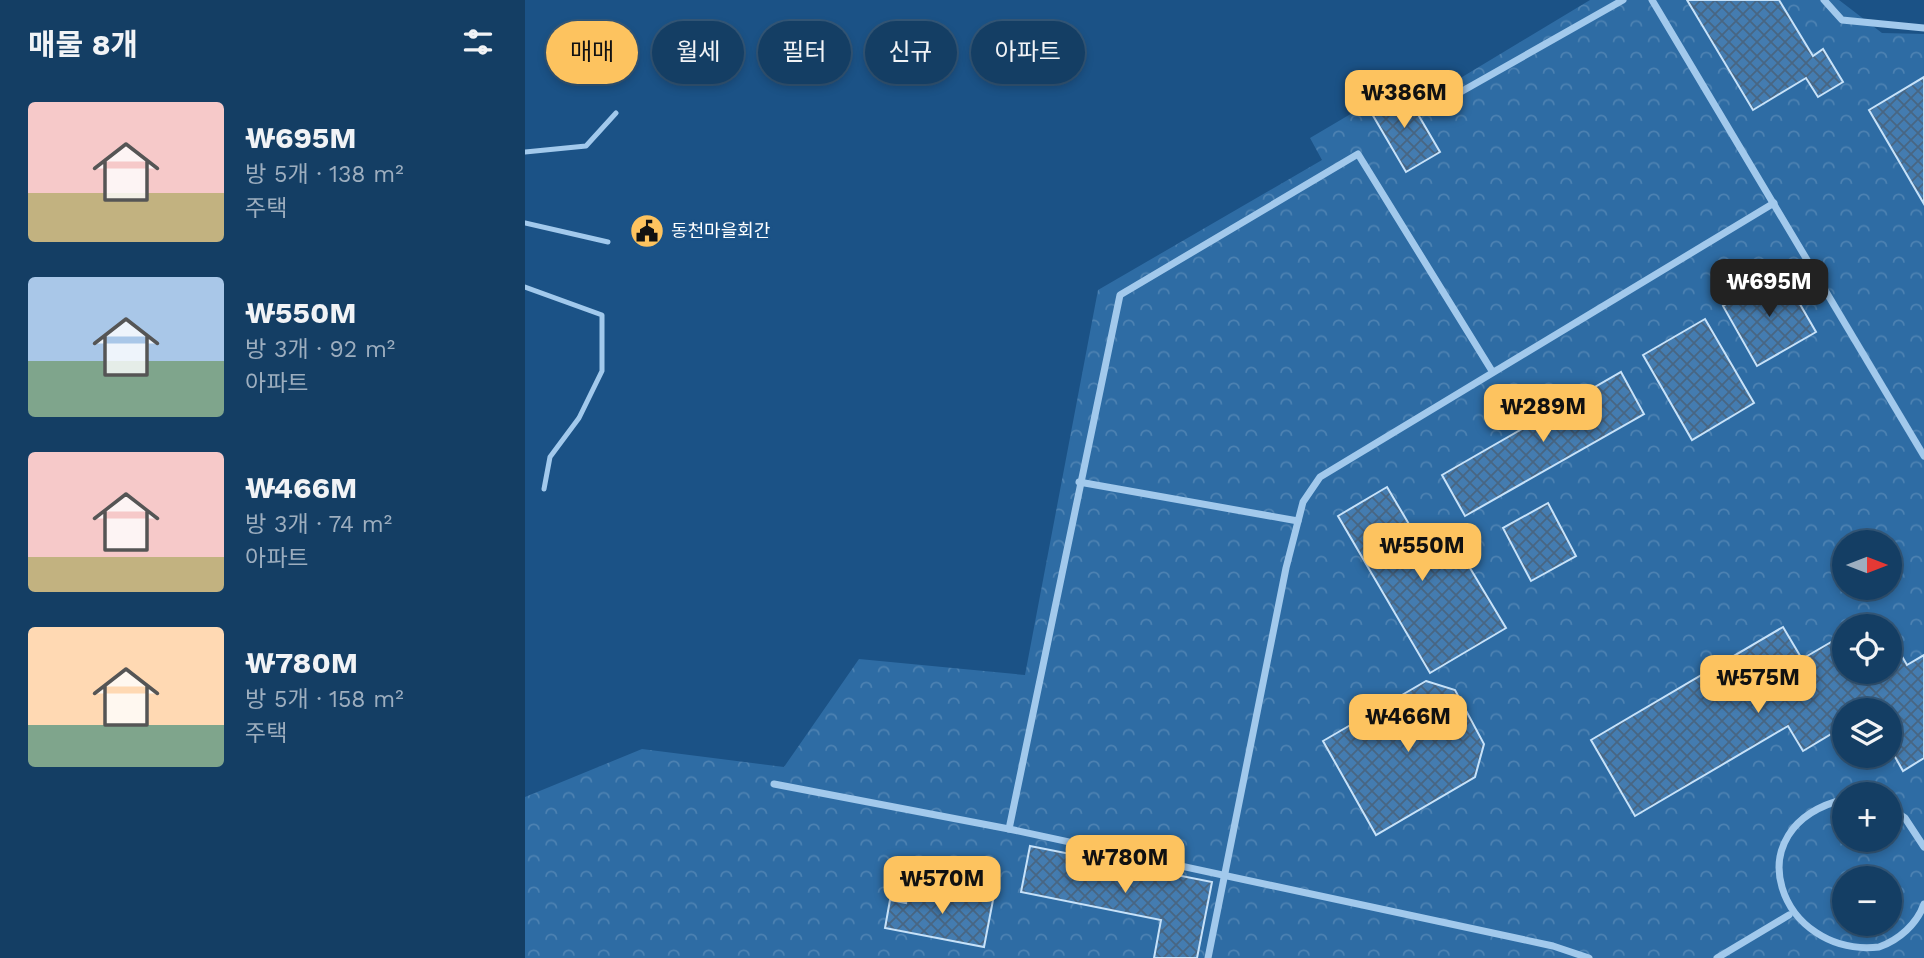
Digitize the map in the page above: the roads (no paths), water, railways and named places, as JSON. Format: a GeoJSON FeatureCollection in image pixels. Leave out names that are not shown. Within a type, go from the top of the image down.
{"type":"FeatureCollection","features":[{"type":"Feature","properties":{"kind":"street"},"geometry":{"type":"LineString","coordinates":[[1427,111],[1623,0]]}},
{"type":"Feature","properties":{"kind":"street"},"geometry":{"type":"LineString","coordinates":[[1652,0],[1924,456]]}},
{"type":"Feature","properties":{"kind":"street"},"geometry":{"type":"LineString","coordinates":[[1825,0],[1842,20],[1924,27]]}},
{"type":"Feature","properties":{"kind":"street"},"geometry":{"type":"LineString","coordinates":[[1009,829],[1120,295],[1358,154],[1492,371]]}},
{"type":"Feature","properties":{"kind":"street"},"geometry":{"type":"LineString","coordinates":[[1208,958],[1298,521],[1303,502],[1320,477],[1774,203]]}},
{"type":"Feature","properties":{"kind":"street"},"geometry":{"type":"LineString","coordinates":[[1080,482],[1298,521]]}},
{"type":"Feature","properties":{"kind":"street"},"geometry":{"type":"LineString","coordinates":[[774,785],[1009,829],[1224,878],[1553,946],[1589,958]]}},
{"type":"Feature","properties":{"kind":"street"},"geometry":{"type":"LineString","coordinates":[[1832,802],[1808,814],[1793,829],[1783,847],[1778,868],[1778,889],[1789,915],[1799,929],[1819,943],[1842,951],[1866,951],[1889,943],[1909,929],[1924,904]]}},
{"type":"Feature","properties":{"kind":"street"},"geometry":{"type":"LineString","coordinates":[[1902,816],[1924,847]]}},
{"type":"Feature","properties":{"kind":"street"},"geometry":{"type":"LineString","coordinates":[[1717,958],[1789,915]]}},
{"type":"Feature","properties":{"kind":"lane"},"geometry":{"type":"LineString","coordinates":[[525,152],[586,146],[616,113]]}},
{"type":"Feature","properties":{"kind":"lane"},"geometry":{"type":"LineString","coordinates":[[525,223],[608,242]]}},
{"type":"Feature","properties":{"kind":"lane"},"geometry":{"type":"LineString","coordinates":[[525,287],[602,315],[602,371],[579,418],[550,457],[544,489]]}},
{"type":"Feature","properties":{"kind":"place","name":"동천마을회간"},"geometry":{"type":"Point","coordinates":[647,231]}}]}
